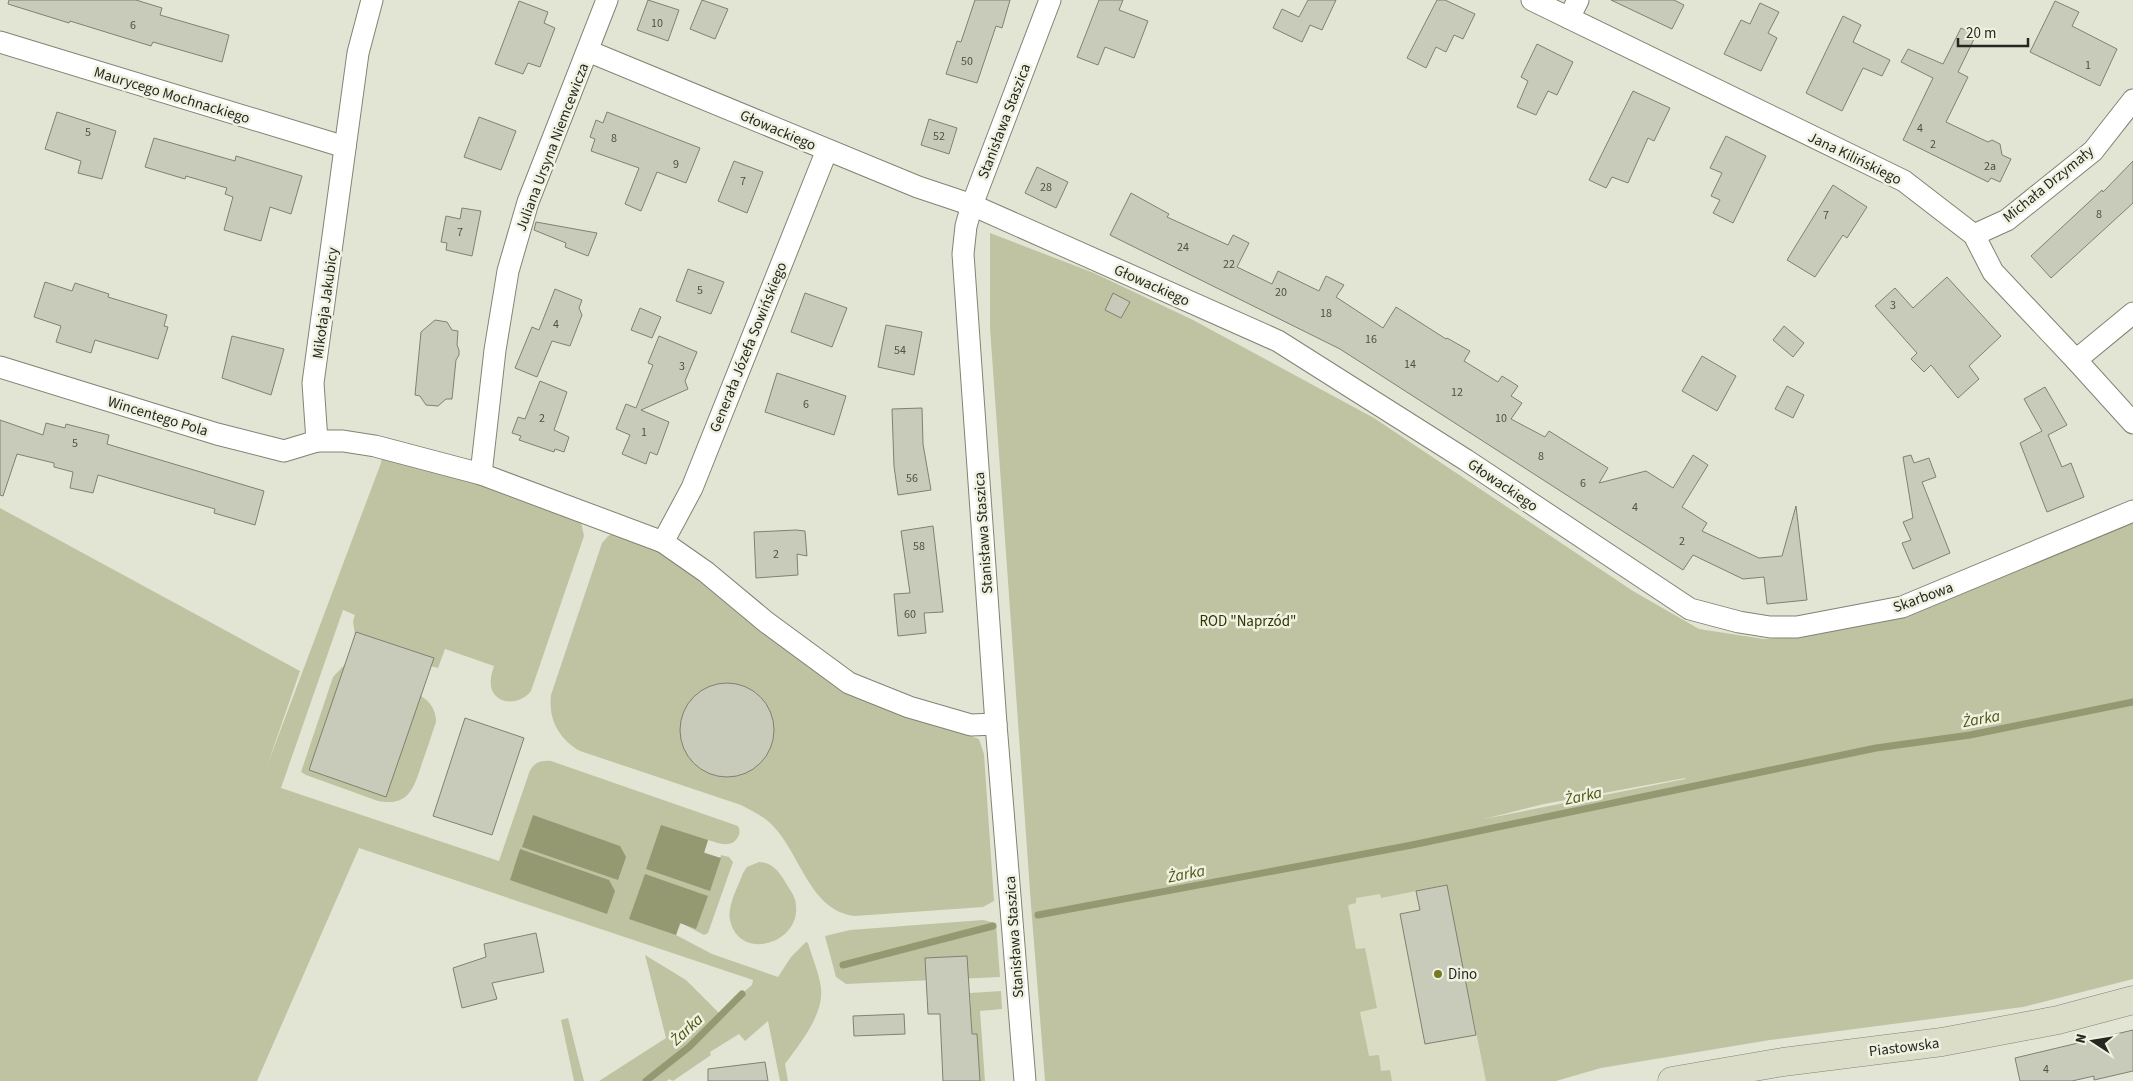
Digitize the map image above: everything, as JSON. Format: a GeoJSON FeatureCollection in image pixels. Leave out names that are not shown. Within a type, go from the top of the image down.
{"type":"FeatureCollection","features":[{"type":"Feature","properties":{"kind":"street","name":"Mikołaja Jakubicy"},"geometry":{"type":"LineString","coordinates":[[317,441],[313,384],[358,53],[372,0]]}},
{"type":"Feature","properties":{"kind":"street","name":"Juliana Ursyna Niemcewicza"},"geometry":{"type":"LineString","coordinates":[[481,474],[495,350],[508,271],[528,202],[607,0]]}},
{"type":"Feature","properties":{"kind":"street","name":"Stanisława Staszica"},"geometry":{"type":"LineString","coordinates":[[1025,1081],[996,724],[963,254],[966,226],[972,205],[1050,0]]}},
{"type":"Feature","properties":{"kind":"street","name":"Jana Kilińskiego"},"geometry":{"type":"LineString","coordinates":[[1532,0],[1574,9],[1904,181],[1974,236],[1993,272],[2133,423]]}},
{"type":"Feature","properties":{"kind":"street","name":"Maurycego Mochnackiego"},"geometry":{"type":"LineString","coordinates":[[0,42],[345,147]]}},
{"type":"Feature","properties":{"kind":"street","name":"Głowackiego"},"geometry":{"type":"LineString","coordinates":[[588,51],[918,187],[972,205],[1278,341],[1466,460],[1675,599]]}},
{"type":"Feature","properties":{"kind":"street","name":"Michała Drzymały"},"geometry":{"type":"LineString","coordinates":[[1974,236],[2007,220],[2092,151],[2133,100]]}},
{"type":"Feature","properties":{"kind":"street","name":"Generała Józefa Sowińskiego"},"geometry":{"type":"LineString","coordinates":[[663,542],[692,488],[827,150]]}},
{"type":"Feature","properties":{"kind":"street"},"geometry":{"type":"LineString","coordinates":[[2076,360],[2133,313]]}},
{"type":"Feature","properties":{"kind":"street","name":"Wincentego Pola"},"geometry":{"type":"LineString","coordinates":[[0,367],[217,434],[284,451],[317,441]]}},
{"type":"Feature","properties":{"kind":"street"},"geometry":{"type":"LineString","coordinates":[[317,441],[343,441],[375,446],[481,474],[663,542],[706,572],[766,622],[848,683],[909,707],[971,725],[996,724]]}},
{"type":"Feature","properties":{"kind":"street","name":"Skarbowa"},"geometry":{"type":"LineString","coordinates":[[1675,599],[1690,609],[1739,622],[1770,627],[1798,627],[1892,609],[1911,604],[2133,511]]}},
{"type":"Feature","properties":{"kind":"street","name":"Piastowska"},"geometry":{"type":"LineString","coordinates":[[1672,1081],[1783,1062],[1942,1042],[2058,1020],[2133,1000]]}},
{"type":"Feature","properties":{"kind":"shaded area"},"geometry":{"type":"Polygon","coordinates":[[[533,815],[620,846],[626,857],[618,880],[522,847],[533,815]]]}},
{"type":"Feature","properties":{"kind":"shaded area"},"geometry":{"type":"Polygon","coordinates":[[[661,825],[708,840],[704,853],[721,858],[710,891],[646,869],[661,825]]]}},
{"type":"Feature","properties":{"kind":"shaded area"},"geometry":{"type":"Polygon","coordinates":[[[520,849],[609,880],[615,891],[607,914],[510,880],[520,849]]]}},
{"type":"Feature","properties":{"kind":"shaded area"},"geometry":{"type":"Polygon","coordinates":[[[1457,852],[1501,1081],[1368,1081],[1331,877],[1457,852]]]}},
{"type":"Feature","properties":{"kind":"shaded area"},"geometry":{"type":"Polygon","coordinates":[[[645,874],[708,896],[696,929],[680,923],[676,935],[629,919],[645,874]]]}},
{"type":"Feature","properties":{"kind":"green space","name":"ROD \"Naprzód\""},"geometry":{"type":"Polygon","coordinates":[[[990,233],[1094,273],[1193,320],[1374,418],[1633,591],[1699,629],[1764,639],[1807,636],[1907,613],[1987,584],[2057,552],[2133,523],[2133,979],[2023,1007],[1770,1040],[1601,1068],[1556,1081],[1486,1081],[1446,885],[1381,898],[1380,894],[1356,898],[1356,903],[1348,905],[1356,949],[1365,948],[1377,1008],[1360,1012],[1369,1056],[1379,1055],[1381,1071],[1390,1070],[1392,1081],[1045,1081],[990,328],[990,233]],[[1685,779],[1544,804],[1484,819],[1685,779]]]}},
{"type":"Feature","properties":{"kind":"green space"},"geometry":{"type":"Polygon","coordinates":[[[382,454],[480,481],[581,522],[584,536],[531,691],[525,697],[511,701],[504,701],[498,698],[491,686],[494,666],[445,649],[438,668],[430,666],[421,696],[432,707],[436,722],[413,788],[409,794],[397,801],[378,801],[301,772],[333,677],[347,662],[355,635],[353,621],[355,615],[343,610],[281,788],[499,861],[529,773],[537,763],[543,761],[551,761],[738,826],[739,833],[735,841],[724,844],[708,840],[704,852],[720,858],[721,855],[729,857],[733,862],[708,933],[704,935],[681,923],[676,935],[712,954],[778,977],[791,957],[806,942],[808,943],[820,982],[821,998],[819,1008],[810,1028],[785,1064],[788,1081],[780,1081],[768,1021],[745,1041],[739,1034],[710,1052],[711,1055],[673,1081],[669,1079],[667,1081],[599,1081],[666,1038],[645,955],[686,980],[719,1013],[752,985],[753,980],[359,848],[257,1081],[0,1081],[0,508],[300,671],[267,766],[381,463],[382,454]]]}},
{"type":"Feature","properties":{"kind":"green space"},"geometry":{"type":"Polygon","coordinates":[[[616,533],[648,544],[896,710],[979,739],[984,754],[994,901],[983,907],[855,916],[840,912],[827,904],[817,893],[783,838],[770,823],[758,814],[741,805],[580,751],[566,741],[556,728],[553,720],[551,695],[602,543],[608,536],[616,533]]]}},
{"type":"Feature","properties":{"kind":"green space"},"geometry":{"type":"Polygon","coordinates":[[[759,862],[769,864],[779,873],[793,895],[796,906],[795,919],[789,930],[779,938],[768,943],[756,944],[745,941],[736,933],[729,915],[731,903],[743,873],[747,867],[759,862]]]}},
{"type":"Feature","properties":{"kind":"green space"},"geometry":{"type":"Polygon","coordinates":[[[983,920],[996,923],[1000,977],[846,984],[836,977],[825,936],[850,930],[983,920]]]}},
{"type":"Feature","properties":{"kind":"green space"},"geometry":{"type":"Polygon","coordinates":[[[1001,991],[1002,1009],[980,1011],[985,1081],[980,1081],[977,1034],[972,1034],[970,993],[1001,991]]]}},
{"type":"Feature","properties":{"kind":"green space"},"geometry":{"type":"Polygon","coordinates":[[[568,1018],[584,1081],[574,1081],[561,1020],[568,1018]]]}},
{"type":"Feature","properties":{"kind":"building"},"geometry":{"type":"Polygon","coordinates":[[[9,0],[136,0],[162,8],[160,15],[229,35],[222,62],[153,42],[151,46],[70,21],[69,23],[8,4],[9,0]]]}},
{"type":"Feature","properties":{"kind":"building"},"geometry":{"type":"Polygon","coordinates":[[[648,0],[679,10],[668,41],[637,30],[648,0]]]}},
{"type":"Feature","properties":{"kind":"building"},"geometry":{"type":"Polygon","coordinates":[[[702,0],[728,9],[715,39],[690,29],[702,0]]]}},
{"type":"Feature","properties":{"kind":"building"},"geometry":{"type":"Polygon","coordinates":[[[975,0],[1010,0],[1002,28],[996,26],[977,83],[946,74],[957,41],[961,42],[975,0]]]}},
{"type":"Feature","properties":{"kind":"building"},"geometry":{"type":"Polygon","coordinates":[[[1099,0],[1123,0],[1119,10],[1148,21],[1134,58],[1105,47],[1098,65],[1077,57],[1099,0]]]}},
{"type":"Feature","properties":{"kind":"building"},"geometry":{"type":"Polygon","coordinates":[[[1308,0],[1336,0],[1322,30],[1310,25],[1302,42],[1273,28],[1282,9],[1299,17],[1308,0]]]}},
{"type":"Feature","properties":{"kind":"building"},"geometry":{"type":"Polygon","coordinates":[[[1437,0],[1445,0],[1475,14],[1463,39],[1454,35],[1446,52],[1436,47],[1426,68],[1407,58],[1437,0]]]}},
{"type":"Feature","properties":{"kind":"building"},"geometry":{"type":"Polygon","coordinates":[[[1611,0],[1674,0],[1684,5],[1672,29],[1611,0]]]}},
{"type":"Feature","properties":{"kind":"building"},"geometry":{"type":"Polygon","coordinates":[[[519,1],[548,12],[544,23],[555,28],[540,67],[528,63],[523,74],[495,64],[519,1]]]}},
{"type":"Feature","properties":{"kind":"building"},"geometry":{"type":"Polygon","coordinates":[[[2055,1],[2079,12],[2072,26],[2117,49],[2100,86],[2030,52],[2055,1]]]}},
{"type":"Feature","properties":{"kind":"building"},"geometry":{"type":"Polygon","coordinates":[[[1760,3],[1779,12],[1768,33],[1777,38],[1761,71],[1724,54],[1741,20],[1750,24],[1760,3]]]}},
{"type":"Feature","properties":{"kind":"building"},"geometry":{"type":"Polygon","coordinates":[[[1843,16],[1861,25],[1853,42],[1890,60],[1882,76],[1863,68],[1842,111],[1806,93],[1843,16]]]}},
{"type":"Feature","properties":{"kind":"building"},"geometry":{"type":"Polygon","coordinates":[[[1961,28],[1976,35],[1958,72],[1968,77],[1946,122],[1988,142],[1992,140],[2000,144],[2002,155],[2011,159],[2000,182],[1991,178],[1988,182],[1903,140],[1933,78],[1901,62],[1908,49],[1943,64],[1961,28]]]}},
{"type":"Feature","properties":{"kind":"building"},"geometry":{"type":"Polygon","coordinates":[[[1537,44],[1573,62],[1557,95],[1548,91],[1536,115],[1517,107],[1528,81],[1521,77],[1537,44]]]}},
{"type":"Feature","properties":{"kind":"building"},"geometry":{"type":"Polygon","coordinates":[[[1633,91],[1670,108],[1654,141],[1648,138],[1628,183],[1612,177],[1606,188],[1589,180],[1633,91]]]}},
{"type":"Feature","properties":{"kind":"building"},"geometry":{"type":"Polygon","coordinates":[[[57,112],[116,131],[102,179],[78,173],[81,161],[45,149],[57,112]]]}},
{"type":"Feature","properties":{"kind":"building"},"geometry":{"type":"Polygon","coordinates":[[[607,112],[700,148],[686,183],[657,172],[641,211],[625,204],[639,168],[591,151],[595,139],[590,137],[596,120],[603,123],[607,112]]]}},
{"type":"Feature","properties":{"kind":"building"},"geometry":{"type":"Polygon","coordinates":[[[479,117],[516,131],[501,170],[464,157],[479,117]]]}},
{"type":"Feature","properties":{"kind":"building"},"geometry":{"type":"Polygon","coordinates":[[[929,119],[957,128],[949,154],[921,145],[929,119]]]}},
{"type":"Feature","properties":{"kind":"building"},"geometry":{"type":"Polygon","coordinates":[[[1726,136],[1766,156],[1733,223],[1713,213],[1720,200],[1711,196],[1722,173],[1710,168],[1726,136]]]}},
{"type":"Feature","properties":{"kind":"building"},"geometry":{"type":"Polygon","coordinates":[[[154,138],[235,161],[236,156],[302,176],[291,214],[270,207],[261,241],[224,230],[233,197],[225,194],[227,188],[186,176],[185,179],[145,167],[154,138]]]}},
{"type":"Feature","properties":{"kind":"building"},"geometry":{"type":"Polygon","coordinates":[[[734,161],[763,172],[747,213],[718,201],[734,161]]]}},
{"type":"Feature","properties":{"kind":"building"},"geometry":{"type":"Polygon","coordinates":[[[2133,161],[2133,203],[2051,278],[2031,256],[2102,190],[2103,192],[2133,161]]]}},
{"type":"Feature","properties":{"kind":"building"},"geometry":{"type":"Polygon","coordinates":[[[1037,167],[1068,182],[1056,208],[1025,193],[1037,167]]]}},
{"type":"Feature","properties":{"kind":"building"},"geometry":{"type":"Polygon","coordinates":[[[1833,185],[1867,207],[1847,238],[1843,235],[1815,277],[1787,260],[1833,185]]]}},
{"type":"Feature","properties":{"kind":"building"},"geometry":{"type":"Polygon","coordinates":[[[1131,193],[1169,214],[1167,217],[1228,245],[1233,235],[1249,243],[1237,267],[1272,284],[1278,271],[1319,291],[1326,276],[1344,285],[1336,297],[1383,328],[1396,307],[1446,339],[1470,351],[1464,361],[1498,382],[1502,376],[1518,386],[1511,396],[1522,403],[1511,419],[1545,437],[1549,431],[1608,468],[1599,483],[1646,471],[1673,488],[1693,455],[1708,465],[1682,507],[1707,523],[1702,531],[1759,558],[1782,556],[1796,506],[1807,600],[1767,604],[1764,577],[1743,579],[1693,555],[1683,570],[1340,349],[1110,235],[1131,193]]]}},
{"type":"Feature","properties":{"kind":"building"},"geometry":{"type":"Polygon","coordinates":[[[462,208],[481,211],[472,256],[446,250],[447,243],[441,242],[446,216],[460,219],[462,208]]]}},
{"type":"Feature","properties":{"kind":"building"},"geometry":{"type":"Polygon","coordinates":[[[536,222],[597,233],[588,256],[565,247],[566,243],[534,230],[536,222]]]}},
{"type":"Feature","properties":{"kind":"building"},"geometry":{"type":"Polygon","coordinates":[[[688,269],[724,282],[711,314],[676,301],[688,269]]]}},
{"type":"Feature","properties":{"kind":"building"},"geometry":{"type":"Polygon","coordinates":[[[1947,277],[2001,336],[1969,366],[1979,379],[1958,398],[1931,365],[1924,372],[1911,359],[1917,353],[1875,306],[1895,288],[1913,308],[1947,277]]]}},
{"type":"Feature","properties":{"kind":"building"},"geometry":{"type":"Polygon","coordinates":[[[45,282],[72,291],[75,283],[109,294],[108,297],[167,315],[164,326],[168,327],[158,359],[95,340],[91,353],[56,342],[61,326],[34,317],[45,282]]]}},
{"type":"Feature","properties":{"kind":"building"},"geometry":{"type":"Polygon","coordinates":[[[555,289],[582,300],[579,308],[582,315],[570,346],[552,341],[537,377],[515,368],[532,327],[539,330],[555,289]]]}},
{"type":"Feature","properties":{"kind":"building"},"geometry":{"type":"Polygon","coordinates":[[[805,293],[847,308],[832,347],[791,332],[805,293]]]}},
{"type":"Feature","properties":{"kind":"building"},"geometry":{"type":"Polygon","coordinates":[[[1113,293],[1130,302],[1121,318],[1105,310],[1113,293]]]}},
{"type":"Feature","properties":{"kind":"building"},"geometry":{"type":"Polygon","coordinates":[[[640,308],[661,317],[652,338],[631,330],[640,308]]]}},
{"type":"Feature","properties":{"kind":"building"},"geometry":{"type":"Polygon","coordinates":[[[435,320],[447,322],[452,330],[458,331],[457,345],[459,350],[456,360],[452,399],[446,399],[438,406],[426,405],[420,396],[415,395],[421,332],[435,320]]]}},
{"type":"Feature","properties":{"kind":"building"},"geometry":{"type":"Polygon","coordinates":[[[886,325],[922,332],[914,375],[878,367],[886,325]]]}},
{"type":"Feature","properties":{"kind":"building"},"geometry":{"type":"Polygon","coordinates":[[[1784,326],[1804,343],[1793,357],[1773,340],[1784,326]]]}},
{"type":"Feature","properties":{"kind":"building"},"geometry":{"type":"Polygon","coordinates":[[[232,336],[284,349],[271,395],[222,378],[232,336]]]}},
{"type":"Feature","properties":{"kind":"building"},"geometry":{"type":"Polygon","coordinates":[[[659,336],[697,352],[685,381],[688,389],[641,410],[669,422],[657,455],[650,452],[646,464],[622,454],[630,435],[616,429],[626,404],[636,408],[653,365],[648,363],[659,336]]]}},
{"type":"Feature","properties":{"kind":"building"},"geometry":{"type":"Polygon","coordinates":[[[1702,356],[1736,376],[1717,411],[1682,391],[1702,356]]]}},
{"type":"Feature","properties":{"kind":"building"},"geometry":{"type":"Polygon","coordinates":[[[777,373],[846,396],[834,435],[765,412],[777,373]]]}},
{"type":"Feature","properties":{"kind":"building"},"geometry":{"type":"Polygon","coordinates":[[[540,381],[567,392],[554,430],[569,437],[564,452],[555,449],[554,452],[519,440],[521,436],[512,433],[518,417],[525,419],[540,381]]]}},
{"type":"Feature","properties":{"kind":"building"},"geometry":{"type":"Polygon","coordinates":[[[1787,386],[1804,395],[1793,418],[1775,409],[1787,386]]]}},
{"type":"Feature","properties":{"kind":"building"},"geometry":{"type":"Polygon","coordinates":[[[2045,387],[2067,425],[2048,435],[2062,467],[2071,463],[2084,497],[2047,512],[2020,443],[2042,431],[2024,399],[2045,387]]]}},
{"type":"Feature","properties":{"kind":"building"},"geometry":{"type":"Polygon","coordinates":[[[922,408],[923,444],[931,490],[898,495],[894,466],[892,409],[922,408]]]}},
{"type":"Feature","properties":{"kind":"building"},"geometry":{"type":"Polygon","coordinates":[[[0,420],[43,435],[46,423],[65,428],[66,424],[109,435],[107,444],[264,491],[255,525],[214,513],[215,509],[98,475],[93,493],[70,488],[73,472],[54,467],[54,463],[17,454],[3,496],[0,495],[0,420]]]}},
{"type":"Feature","properties":{"kind":"building"},"geometry":{"type":"Polygon","coordinates":[[[1911,455],[1914,463],[1929,458],[1936,477],[1922,482],[1950,553],[1913,569],[1902,543],[1911,540],[1903,522],[1913,518],[1903,457],[1911,455]]]}},
{"type":"Feature","properties":{"kind":"building"},"geometry":{"type":"Polygon","coordinates":[[[933,526],[943,612],[924,613],[926,633],[898,636],[894,594],[910,593],[901,531],[933,526]]]}},
{"type":"Feature","properties":{"kind":"building"},"geometry":{"type":"Polygon","coordinates":[[[805,531],[807,556],[797,554],[798,575],[756,578],[754,532],[805,531]]]}},
{"type":"Feature","properties":{"kind":"building"},"geometry":{"type":"Polygon","coordinates":[[[356,632],[434,658],[386,797],[309,770],[356,632]]]}},
{"type":"Feature","properties":{"kind":"building"},"geometry":{"type":"Polygon","coordinates":[[[727,683],[745,686],[760,697],[771,712],[774,730],[771,748],[760,763],[745,774],[727,777],[709,774],[694,763],[683,748],[680,730],[683,712],[694,697],[709,686],[727,683]]]}},
{"type":"Feature","properties":{"kind":"building"},"geometry":{"type":"Polygon","coordinates":[[[465,718],[524,738],[492,835],[433,816],[465,718]]]}},
{"type":"Feature","properties":{"kind":"building","name":"Dino"},"geometry":{"type":"Polygon","coordinates":[[[1447,885],[1476,1035],[1425,1044],[1400,914],[1420,910],[1416,891],[1447,885]]]}},
{"type":"Feature","properties":{"kind":"building"},"geometry":{"type":"Polygon","coordinates":[[[536,933],[544,972],[492,983],[497,999],[462,1008],[453,968],[486,957],[484,944],[536,933]]]}},
{"type":"Feature","properties":{"kind":"building"},"geometry":{"type":"Polygon","coordinates":[[[967,956],[972,1034],[977,1034],[980,1081],[943,1081],[940,1014],[928,1014],[925,958],[967,956]]]}},
{"type":"Feature","properties":{"kind":"building"},"geometry":{"type":"Polygon","coordinates":[[[904,1014],[905,1034],[854,1036],[853,1016],[904,1014]]]}},
{"type":"Feature","properties":{"kind":"building"},"geometry":{"type":"Polygon","coordinates":[[[2133,1030],[2133,1071],[2094,1080],[2094,1076],[2072,1081],[2020,1081],[2015,1058],[2133,1030]]]}},
{"type":"Feature","properties":{"kind":"building"},"geometry":{"type":"Polygon","coordinates":[[[765,1062],[768,1081],[708,1081],[708,1069],[765,1062]]]}},
{"type":"Feature","properties":{"kind":"waterway","name":"Żarka"},"geometry":{"type":"LineString","coordinates":[[1038,915],[1412,845],[1876,748],[1970,735],[2133,702]]}},
{"type":"Feature","properties":{"kind":"waterway","name":"Żarka"},"geometry":{"type":"LineString","coordinates":[[843,965],[993,926]]}},
{"type":"Feature","properties":{"kind":"waterway","name":"Żarka"},"geometry":{"type":"LineString","coordinates":[[646,1081],[689,1047],[742,994]]}},
{"type":"Feature","properties":{"kind":"place","name":"Dino"},"geometry":{"type":"Point","coordinates":[1438,974]}}]}
